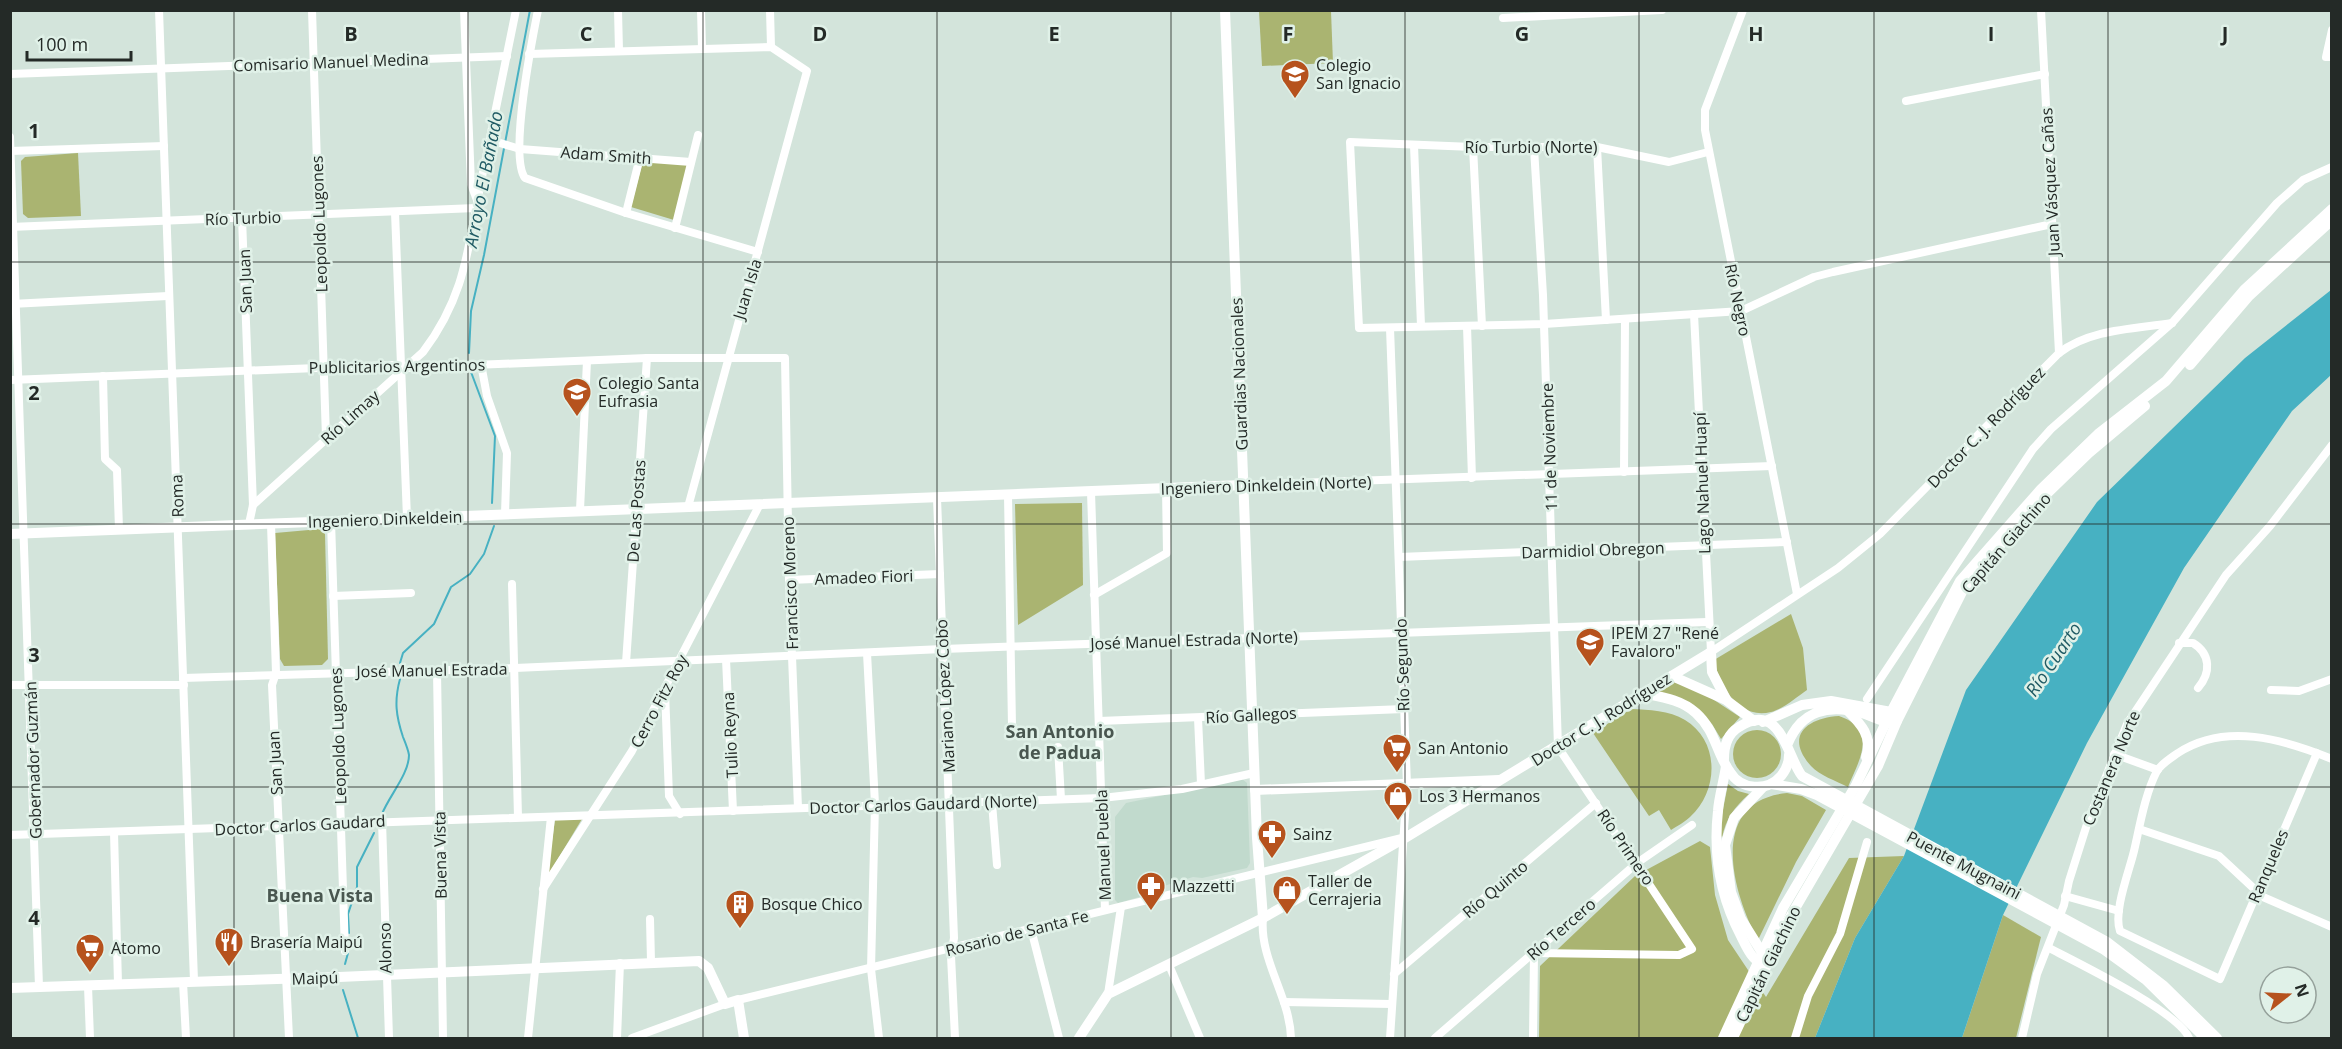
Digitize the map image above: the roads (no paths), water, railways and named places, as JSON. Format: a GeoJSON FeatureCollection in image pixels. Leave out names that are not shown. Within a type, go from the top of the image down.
{"type":"FeatureCollection","features":[{"type":"Feature","properties":{"kind":"main road","name":"Guardias Nacionales"},"geometry":{"type":"LineString","coordinates":[[1226,10],[1248,638],[1258,872],[1263,918]]}},
{"type":"Feature","properties":{"kind":"main road"},"geometry":{"type":"LineString","coordinates":[[1891,719],[1960,581],[2005,526],[2098,434],[2166,381],[2244,290],[2331,209]]}},
{"type":"Feature","properties":{"kind":"main road","name":"Capitán Giachino"},"geometry":{"type":"LineString","coordinates":[[1733,1038],[1783,908],[1856,786],[1964,588],[2028,512],[2089,453],[2181,375],[2249,296],[2331,220]]}},
{"type":"Feature","properties":{"kind":"main road","name":"Ingeniero Dinkeldein (Norte)"},"geometry":{"type":"LineString","coordinates":[[760,504],[1243,485]]}},
{"type":"Feature","properties":{"kind":"main road","name":"Ingeniero Dinkeldein"},"geometry":{"type":"LineString","coordinates":[[10,534],[760,504]]}},
{"type":"Feature","properties":{"kind":"main road"},"geometry":{"type":"LineString","coordinates":[[1711,652],[1712,672],[1726,700]]}},
{"type":"Feature","properties":{"kind":"main road","name":"Doctor C. J. Rodríguez"},"geometry":{"type":"LineString","coordinates":[[1108,994],[1263,918],[1405,838],[1711,652]]}},
{"type":"Feature","properties":{"kind":"main road"},"geometry":{"type":"LineString","coordinates":[[1672,676],[1726,700],[1758,722],[1778,729],[1795,767],[1818,792]]}},
{"type":"Feature","properties":{"kind":"main road"},"geometry":{"type":"LineString","coordinates":[[1641,693],[1672,699],[1696,712],[1709,727],[1731,774],[1745,785],[1767,785],[1818,792]]}},
{"type":"Feature","properties":{"kind":"main road"},"geometry":{"type":"LineString","coordinates":[[1764,961],[1750,953],[1730,914],[1719,876],[1717,814],[1728,738],[1744,724],[1758,722],[1802,705],[1831,701],[1891,719]]}},
{"type":"Feature","properties":{"kind":"main road"},"geometry":{"type":"LineString","coordinates":[[1764,961],[1741,919],[1731,892],[1725,845],[1734,818],[1767,785],[1784,773],[1788,747],[1804,717],[1818,712],[1847,711],[1891,719]]}},
{"type":"Feature","properties":{"kind":"main road"},"geometry":{"type":"LineString","coordinates":[[1847,711],[1858,721],[1868,739],[1869,748],[1856,786]]}},
{"type":"Feature","properties":{"kind":"main road","name":"Capitán Giachino"},"geometry":{"type":"LineString","coordinates":[[1724,1038],[1764,961],[1878,766],[1891,719]]}},
{"type":"Feature","properties":{"kind":"main road"},"geometry":{"type":"LineString","coordinates":[[1255,790],[1502,780]]}},
{"type":"Feature","properties":{"kind":"main road","name":"Puente Mugnaini"},"geometry":{"type":"LineString","coordinates":[[1818,792],[2105,945]]}},
{"type":"Feature","properties":{"kind":"main road"},"geometry":{"type":"LineString","coordinates":[[2105,945],[2146,980],[2205,1038]]}},
{"type":"Feature","properties":{"kind":"main road"},"geometry":{"type":"LineString","coordinates":[[2105,945],[2164,986],[2217,1038]]}},
{"type":"Feature","properties":{"kind":"main road","name":"Maipú"},"geometry":{"type":"LineString","coordinates":[[10,988],[386,976],[699,961],[704,963],[725,1004]]}},
{"type":"Feature","properties":{"kind":"main road"},"geometry":{"type":"LineString","coordinates":[[1079,1038],[1108,994]]}},
{"type":"Feature","properties":{"kind":"main road"},"geometry":{"type":"LineString","coordinates":[[738,1000],[744,1038]]}},
{"type":"Feature","properties":{"kind":"main road","name":"Rosario de Santa Fe"},"geometry":{"type":"LineString","coordinates":[[725,1004],[738,1000]]}},
{"type":"Feature","properties":{"kind":"street","name":"Roma"},"geometry":{"type":"LineString","coordinates":[[159,10],[188,830],[186,1038]]}},
{"type":"Feature","properties":{"kind":"street","name":"Leopoldo Lugones"},"geometry":{"type":"LineString","coordinates":[[312,10],[326,438]]}},
{"type":"Feature","properties":{"kind":"street"},"geometry":{"type":"LineString","coordinates":[[464,10],[471,184],[476,204]]}},
{"type":"Feature","properties":{"kind":"street","name":"Río Limay"},"geometry":{"type":"LineString","coordinates":[[253,505],[423,352],[441,329],[454,302],[468,255],[476,204],[494,142],[516,10]]}},
{"type":"Feature","properties":{"kind":"street"},"geometry":{"type":"LineString","coordinates":[[538,10],[529,54],[520,149],[521,172],[525,178],[626,213],[758,252]]}},
{"type":"Feature","properties":{"kind":"street"},"geometry":{"type":"LineString","coordinates":[[618,10],[619,51]]}},
{"type":"Feature","properties":{"kind":"street"},"geometry":{"type":"LineString","coordinates":[[701,10],[702,49]]}},
{"type":"Feature","properties":{"kind":"street"},"geometry":{"type":"LineString","coordinates":[[529,54],[771,47],[770,10]]}},
{"type":"Feature","properties":{"kind":"street"},"geometry":{"type":"LineString","coordinates":[[1503,18],[1527,14],[1662,10]]}},
{"type":"Feature","properties":{"kind":"street","name":"Río Negro"},"geometry":{"type":"LineString","coordinates":[[1743,10],[1705,110],[1708,152],[1797,594]]}},
{"type":"Feature","properties":{"kind":"street","name":"Juan Vásquez Cañas"},"geometry":{"type":"LineString","coordinates":[[2041,10],[2059,353]]}},
{"type":"Feature","properties":{"kind":"street"},"geometry":{"type":"LineString","coordinates":[[2331,30],[2325,57],[2331,57]]}},
{"type":"Feature","properties":{"kind":"street","name":"Juan Isla"},"geometry":{"type":"LineString","coordinates":[[688,507],[726,358],[758,252],[807,70],[771,47]]}},
{"type":"Feature","properties":{"kind":"street","name":"Comisario Manuel Medina"},"geometry":{"type":"LineString","coordinates":[[10,74],[507,56]]}},
{"type":"Feature","properties":{"kind":"street"},"geometry":{"type":"LineString","coordinates":[[1906,101],[2044,74]]}},
{"type":"Feature","properties":{"kind":"street"},"geometry":{"type":"LineString","coordinates":[[675,228],[698,135]]}},
{"type":"Feature","properties":{"kind":"street","name":"Gobernador Guzmán"},"geometry":{"type":"LineString","coordinates":[[10,137],[15,380],[24,533],[36,834],[39,987]]}},
{"type":"Feature","properties":{"kind":"street","name":"Adam Smith"},"geometry":{"type":"LineString","coordinates":[[494,142],[520,149],[691,162]]}},
{"type":"Feature","properties":{"kind":"street","name":"Río Turbio (Norte)"},"geometry":{"type":"LineString","coordinates":[[1390,328],[1359,327],[1350,142],[1473,147],[1597,147],[1669,162],[1708,152]]}},
{"type":"Feature","properties":{"kind":"street"},"geometry":{"type":"LineString","coordinates":[[1413,145],[1421,326]]}},
{"type":"Feature","properties":{"kind":"street"},"geometry":{"type":"LineString","coordinates":[[11,151],[164,146]]}},
{"type":"Feature","properties":{"kind":"street"},"geometry":{"type":"LineString","coordinates":[[1473,147],[1482,326]]}},
{"type":"Feature","properties":{"kind":"street"},"geometry":{"type":"LineString","coordinates":[[1597,147],[1606,320]]}},
{"type":"Feature","properties":{"kind":"street","name":"11 de Noviembre"},"geometry":{"type":"LineString","coordinates":[[1534,148],[1544,324],[1558,747]]}},
{"type":"Feature","properties":{"kind":"street"},"geometry":{"type":"LineString","coordinates":[[626,213],[640,157]]}},
{"type":"Feature","properties":{"kind":"street"},"geometry":{"type":"LineString","coordinates":[[1867,699],[2033,449],[2051,429],[2172,322],[2277,203],[2303,180],[2331,167]]}},
{"type":"Feature","properties":{"kind":"street","name":"Río Turbio"},"geometry":{"type":"LineString","coordinates":[[12,227],[395,212],[476,204]]}},
{"type":"Feature","properties":{"kind":"street"},"geometry":{"type":"LineString","coordinates":[[395,212],[403,368],[407,519]]}},
{"type":"Feature","properties":{"kind":"street","name":"San Juan"},"geometry":{"type":"LineString","coordinates":[[242,218],[253,505],[249,524]]}},
{"type":"Feature","properties":{"kind":"street"},"geometry":{"type":"LineString","coordinates":[[1390,328],[1544,324],[1741,311],[1814,278],[1833,272],[2052,224]]}},
{"type":"Feature","properties":{"kind":"street"},"geometry":{"type":"LineString","coordinates":[[13,304],[168,296]]}},
{"type":"Feature","properties":{"kind":"street","name":"Lago Nahuel Huapí"},"geometry":{"type":"LineString","coordinates":[[1694,314],[1707,621],[1711,652]]}},
{"type":"Feature","properties":{"kind":"street"},"geometry":{"type":"LineString","coordinates":[[1624,472],[1625,319]]}},
{"type":"Feature","properties":{"kind":"street","name":"Doctor C. J. Rodríguez"},"geometry":{"type":"LineString","coordinates":[[1711,652],[1838,568],[1880,534],[2059,353],[2074,341],[2094,335],[2172,322]]}},
{"type":"Feature","properties":{"kind":"street"},"geometry":{"type":"LineString","coordinates":[[1467,326],[1472,478]]}},
{"type":"Feature","properties":{"kind":"street","name":"Río Segundo"},"geometry":{"type":"LineString","coordinates":[[1390,328],[1407,785],[1390,1038]]}},
{"type":"Feature","properties":{"kind":"street","name":"Publicitarios Argentinos"},"geometry":{"type":"LineString","coordinates":[[15,380],[248,369],[393,365],[403,368],[647,358],[785,358]]}},
{"type":"Feature","properties":{"kind":"street","name":"De Las Postas"},"geometry":{"type":"LineString","coordinates":[[626,663],[647,358]]}},
{"type":"Feature","properties":{"kind":"street","name":"Francisco Moreno"},"geometry":{"type":"LineString","coordinates":[[785,358],[789,580],[798,808]]}},
{"type":"Feature","properties":{"kind":"street"},"geometry":{"type":"LineString","coordinates":[[580,510],[587,360]]}},
{"type":"Feature","properties":{"kind":"street"},"geometry":{"type":"LineString","coordinates":[[481,364],[487,396],[507,453],[505,514]]}},
{"type":"Feature","properties":{"kind":"street"},"geometry":{"type":"LineString","coordinates":[[103,376],[105,459],[117,470],[119,529]]}},
{"type":"Feature","properties":{"kind":"street","name":"Costanera Norte"},"geometry":{"type":"LineString","coordinates":[[2022,1038],[2037,974],[2049,948],[2088,821],[2127,724],[2226,575],[2270,526],[2331,445]]}},
{"type":"Feature","properties":{"kind":"street","name":"Ingeniero Dinkeldein (Norte)"},"geometry":{"type":"LineString","coordinates":[[1243,485],[1396,482],[1773,466]]}},
{"type":"Feature","properties":{"kind":"street"},"geometry":{"type":"LineString","coordinates":[[1095,595],[1167,553],[1166,488]]}},
{"type":"Feature","properties":{"kind":"street","name":"Manuel Puebla"},"geometry":{"type":"LineString","coordinates":[[1091,492],[1105,910]]}},
{"type":"Feature","properties":{"kind":"street"},"geometry":{"type":"LineString","coordinates":[[1008,495],[1012,726]]}},
{"type":"Feature","properties":{"kind":"street","name":"Mariano López Cobo"},"geometry":{"type":"LineString","coordinates":[[937,498],[950,804],[955,1038]]}},
{"type":"Feature","properties":{"kind":"street","name":"Cerro Fitz Roy"},"geometry":{"type":"LineString","coordinates":[[543,889],[632,751],[760,504]]}},
{"type":"Feature","properties":{"kind":"street","name":"Leopoldo Lugones"},"geometry":{"type":"LineString","coordinates":[[331,521],[345,951]]}},
{"type":"Feature","properties":{"kind":"street","name":"San Juan"},"geometry":{"type":"LineString","coordinates":[[271,524],[276,673],[272,685],[289,1038]]}},
{"type":"Feature","properties":{"kind":"street","name":"Darmidiol Obregon"},"geometry":{"type":"LineString","coordinates":[[1399,557],[1787,542]]}},
{"type":"Feature","properties":{"kind":"street","name":"Amadeo Fiori"},"geometry":{"type":"LineString","coordinates":[[789,580],[940,574]]}},
{"type":"Feature","properties":{"kind":"street"},"geometry":{"type":"LineString","coordinates":[[512,584],[518,817]]}},
{"type":"Feature","properties":{"kind":"street"},"geometry":{"type":"LineString","coordinates":[[333,596],[411,593]]}},
{"type":"Feature","properties":{"kind":"street","name":"José Manuel Estrada (Norte)"},"geometry":{"type":"LineString","coordinates":[[680,662],[943,648],[1011,648],[1707,621]]}},
{"type":"Feature","properties":{"kind":"street"},"geometry":{"type":"LineString","coordinates":[[2179,643],[2193,643],[2205,655],[2208,670],[2205,680],[2198,688]]}},
{"type":"Feature","properties":{"kind":"street"},"geometry":{"type":"LineString","coordinates":[[867,653],[875,804],[871,969],[879,1038]]}},
{"type":"Feature","properties":{"kind":"street","name":"Tulio Reyna"},"geometry":{"type":"LineString","coordinates":[[726,659],[733,811]]}},
{"type":"Feature","properties":{"kind":"street","name":"José Manuel Estrada"},"geometry":{"type":"LineString","coordinates":[[10,685],[183,681],[276,673],[437,671],[680,662]]}},
{"type":"Feature","properties":{"kind":"street","name":"Buena Vista"},"geometry":{"type":"LineString","coordinates":[[437,671],[443,1038]]}},
{"type":"Feature","properties":{"kind":"street"},"geometry":{"type":"LineString","coordinates":[[2271,690],[2299,691],[2331,679]]}},
{"type":"Feature","properties":{"kind":"street"},"geometry":{"type":"LineString","coordinates":[[665,691],[669,796],[680,814]]}},
{"type":"Feature","properties":{"kind":"street","name":"Río Gallegos"},"geometry":{"type":"LineString","coordinates":[[1099,721],[1404,709]]}},
{"type":"Feature","properties":{"kind":"street"},"geometry":{"type":"LineString","coordinates":[[1198,718],[1202,784]]}},
{"type":"Feature","properties":{"kind":"street"},"geometry":{"type":"LineString","coordinates":[[2066,896],[2119,911],[2139,829],[2158,770],[2172,757],[2197,742],[2228,736],[2257,736],[2331,759]]}},
{"type":"Feature","properties":{"kind":"street"},"geometry":{"type":"LineString","coordinates":[[1058,747],[1060,799]]}},
{"type":"Feature","properties":{"kind":"street","name":"Río Primero"},"geometry":{"type":"LineString","coordinates":[[1534,953],[1680,955],[1692,949],[1558,747]]}},
{"type":"Feature","properties":{"kind":"street","name":"Ranqueles"},"geometry":{"type":"LineString","coordinates":[[2119,911],[2118,925],[2124,935],[2220,979],[2317,753]]}},
{"type":"Feature","properties":{"kind":"street"},"geometry":{"type":"LineString","coordinates":[[2114,754],[2158,770]]}},
{"type":"Feature","properties":{"kind":"street","name":"Doctor Carlos Gaudard (Norte)"},"geometry":{"type":"LineString","coordinates":[[589,815],[680,814],[875,804],[992,803],[1102,798],[1202,784],[1254,772]]}},
{"type":"Feature","properties":{"kind":"street"},"geometry":{"type":"LineString","coordinates":[[992,803],[997,865]]}},
{"type":"Feature","properties":{"kind":"street","name":"Río Quinto"},"geometry":{"type":"LineString","coordinates":[[1394,974],[1596,803]]}},
{"type":"Feature","properties":{"kind":"street","name":"Doctor Carlos Gaudard"},"geometry":{"type":"LineString","coordinates":[[10,835],[278,828],[382,821],[589,815]]}},
{"type":"Feature","properties":{"kind":"street"},"geometry":{"type":"LineString","coordinates":[[528,1038],[551,817]]}},
{"type":"Feature","properties":{"kind":"street","name":"Alonso"},"geometry":{"type":"LineString","coordinates":[[382,821],[389,1038]]}},
{"type":"Feature","properties":{"kind":"street","name":"Río Tercero"},"geometry":{"type":"LineString","coordinates":[[1435,1038],[1637,863],[1692,825]]}},
{"type":"Feature","properties":{"kind":"street"},"geometry":{"type":"LineString","coordinates":[[2139,829],[2218,856],[2243,876],[2256,892],[2331,927]]}},
{"type":"Feature","properties":{"kind":"street"},"geometry":{"type":"LineString","coordinates":[[114,832],[118,984]]}},
{"type":"Feature","properties":{"kind":"street","name":"Rosario de Santa Fe"},"geometry":{"type":"LineString","coordinates":[[738,1000],[1388,840],[1405,838]]}},
{"type":"Feature","properties":{"kind":"street"},"geometry":{"type":"LineString","coordinates":[[1795,1038],[1808,996],[1840,934],[1867,842]]}},
{"type":"Feature","properties":{"kind":"street"},"geometry":{"type":"LineString","coordinates":[[1108,994],[1121,907]]}},
{"type":"Feature","properties":{"kind":"street"},"geometry":{"type":"LineString","coordinates":[[1263,918],[1262,932],[1284,1002],[1292,1038]]}},
{"type":"Feature","properties":{"kind":"street"},"geometry":{"type":"LineString","coordinates":[[650,919],[651,962]]}},
{"type":"Feature","properties":{"kind":"street"},"geometry":{"type":"LineString","coordinates":[[1031,929],[1059,1038]]}},
{"type":"Feature","properties":{"kind":"street"},"geometry":{"type":"LineString","coordinates":[[2049,948],[2130,990],[2175,1023],[2189,1038]]}},
{"type":"Feature","properties":{"kind":"street"},"geometry":{"type":"LineString","coordinates":[[1533,1038],[1534,953]]}},
{"type":"Feature","properties":{"kind":"street"},"geometry":{"type":"LineString","coordinates":[[617,1038],[620,963]]}},
{"type":"Feature","properties":{"kind":"street"},"geometry":{"type":"LineString","coordinates":[[1169,965],[1200,1038]]}},
{"type":"Feature","properties":{"kind":"street"},"geometry":{"type":"LineString","coordinates":[[88,986],[90,1038]]}},
{"type":"Feature","properties":{"kind":"street"},"geometry":{"type":"LineString","coordinates":[[1284,1002],[1392,1004]]}},
{"type":"Feature","properties":{"kind":"street","name":"Rosario de Santa Fe"},"geometry":{"type":"LineString","coordinates":[[632,1038],[725,1004]]}},
{"type":"Feature","properties":{"kind":"water","name":"Río Cuarto"},"geometry":{"type":"Polygon","coordinates":[[[2331,290],[2331,375],[2292,411],[2184,568],[2087,743],[2003,915],[1962,1038],[1815,1038],[1855,938],[1904,856],[1966,690],[2097,502],[2245,358],[2331,290]]]}},
{"type":"Feature","properties":{"kind":"waterway","name":"Arroyo El Bañado"},"geometry":{"type":"LineString","coordinates":[[469,353],[471,311],[484,255],[530,10]]}},
{"type":"Feature","properties":{"kind":"waterway","name":"Arroyo El Bañado"},"geometry":{"type":"LineString","coordinates":[[471,372],[495,436],[492,503]]}},
{"type":"Feature","properties":{"kind":"waterway","name":"Arroyo El Bañado"},"geometry":{"type":"LineString","coordinates":[[400,663],[403,653],[434,624],[451,587],[470,574],[484,554],[494,526]]}},
{"type":"Feature","properties":{"kind":"waterway","name":"Arroyo El Bañado"},"geometry":{"type":"LineString","coordinates":[[382,814],[406,770],[409,755],[397,715],[400,679]]}},
{"type":"Feature","properties":{"kind":"waterway","name":"Arroyo El Bañado"},"geometry":{"type":"LineString","coordinates":[[349,933],[348,914],[357,887],[357,867],[374,833]]}},
{"type":"Feature","properties":{"kind":"waterway","name":"Arroyo El Bañado"},"geometry":{"type":"LineString","coordinates":[[345,964],[348,953]]}},
{"type":"Feature","properties":{"kind":"waterway","name":"Arroyo El Bañado"},"geometry":{"type":"LineString","coordinates":[[343,990],[358,1038]]}},
{"type":"Feature","properties":{"kind":"place","name":"Colegio San Ignacio"},"geometry":{"type":"Point","coordinates":[1295,100]}},
{"type":"Feature","properties":{"kind":"place","name":"Colegio Santa Eufrasia"},"geometry":{"type":"Point","coordinates":[577,418]}},
{"type":"Feature","properties":{"kind":"place","name":"IPEM 27 \"René Favaloro\""},"geometry":{"type":"Point","coordinates":[1590,668]}},
{"type":"Feature","properties":{"kind":"place","name":"San Antonio"},"geometry":{"type":"Point","coordinates":[1397,774]}},
{"type":"Feature","properties":{"kind":"place","name":"Los 3 Hermanos"},"geometry":{"type":"Point","coordinates":[1398,822]}},
{"type":"Feature","properties":{"kind":"place","name":"Sainz"},"geometry":{"type":"Point","coordinates":[1272,860]}},
{"type":"Feature","properties":{"kind":"place","name":"Mazzetti"},"geometry":{"type":"Point","coordinates":[1151,912]}},
{"type":"Feature","properties":{"kind":"place","name":"Taller de Cerrajeria"},"geometry":{"type":"Point","coordinates":[1287,916]}},
{"type":"Feature","properties":{"kind":"place","name":"Bosque Chico"},"geometry":{"type":"Point","coordinates":[740,930]}},
{"type":"Feature","properties":{"kind":"place","name":"Brasería Maipú"},"geometry":{"type":"Point","coordinates":[229,968]}},
{"type":"Feature","properties":{"kind":"place","name":"Atomo"},"geometry":{"type":"Point","coordinates":[90,974]}},
{"type":"Feature","properties":{"kind":"district","name":"San Antonio de Padua"},"geometry":{"type":"Point","coordinates":[1060,741]}},
{"type":"Feature","properties":{"kind":"district","name":"Buena Vista"},"geometry":{"type":"Point","coordinates":[320,895]}}]}
